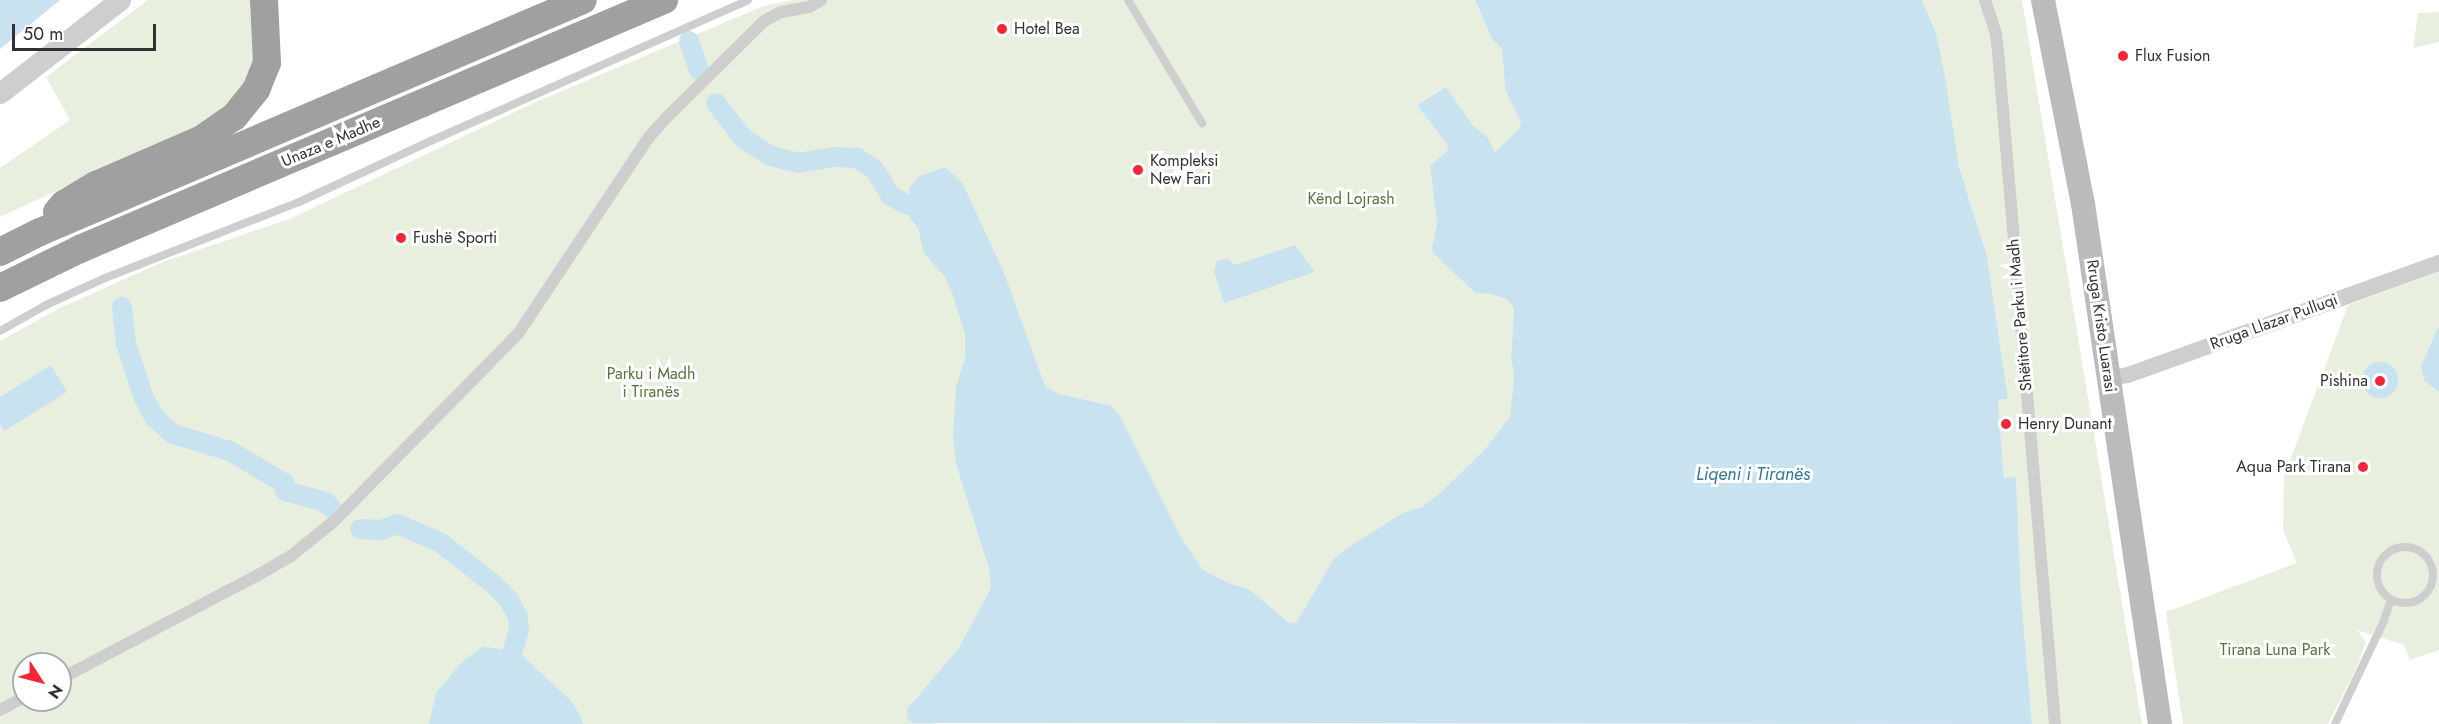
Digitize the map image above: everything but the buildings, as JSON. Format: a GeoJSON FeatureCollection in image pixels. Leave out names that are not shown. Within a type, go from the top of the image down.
{"type":"FeatureCollection","features":[{"type":"Feature","properties":{"kind":"highway"},"geometry":{"type":"LineString","coordinates":[[16,240],[64,204],[96,185],[202,139],[234,117],[256,90],[267,63],[264,0]]}},
{"type":"Feature","properties":{"kind":"highway","name":"Unaza e Madhe"},"geometry":{"type":"LineString","coordinates":[[16,240],[583,0]]}},
{"type":"Feature","properties":{"kind":"highway","name":"Unaza e Madhe"},"geometry":{"type":"LineString","coordinates":[[0,288],[124,230],[664,0]]}},
{"type":"Feature","properties":{"kind":"main road","name":"Rruga Kristo Luarasi"},"geometry":{"type":"LineString","coordinates":[[2043,0],[2077,166],[2160,724]]}},
{"type":"Feature","properties":{"kind":"street"},"geometry":{"type":"LineString","coordinates":[[0,93],[120,0]]}},
{"type":"Feature","properties":{"kind":"street"},"geometry":{"type":"LineString","coordinates":[[72,673],[291,556],[333,522],[518,334],[649,137],[665,119],[764,21],[781,12],[809,7],[821,0]]}},
{"type":"Feature","properties":{"kind":"street","name":"Shëtitore Parku i Madh"},"geometry":{"type":"LineString","coordinates":[[1985,0],[1998,52],[2055,724]]}},
{"type":"Feature","properties":{"kind":"street","name":"Rruga Llazar Pulluqi"},"geometry":{"type":"LineString","coordinates":[[2108,379],[2128,375],[2439,263]]}},
{"type":"Feature","properties":{"kind":"lane"},"geometry":{"type":"LineString","coordinates":[[0,331],[46,305],[105,278],[299,202],[748,0]]}},
{"type":"Feature","properties":{"kind":"lane"},"geometry":{"type":"LineString","coordinates":[[1128,0],[1202,123]]}},
{"type":"Feature","properties":{"kind":"lane"},"geometry":{"type":"LineString","coordinates":[[299,202],[304,213]]}},
{"type":"Feature","properties":{"kind":"lane"},"geometry":{"type":"LineString","coordinates":[[2412,548],[2420,551],[2431,564],[2433,573],[2431,587],[2421,599],[2414,602],[2391,600],[2378,583],[2378,569],[2381,561],[2394,549],[2412,548]]}},
{"type":"Feature","properties":{"kind":"lane"},"geometry":{"type":"LineString","coordinates":[[2335,724],[2391,600]]}},
{"type":"Feature","properties":{"kind":"green space"},"geometry":{"type":"Polygon","coordinates":[[[148,0],[260,0],[262,64],[214,118],[0,217],[0,168],[70,120],[46,77],[148,0]]]}},
{"type":"Feature","properties":{"kind":"green space","name":"Parku i Madh i Tiranës"},"geometry":{"type":"Polygon","coordinates":[[[792,0],[1475,0],[1492,39],[1502,49],[1505,89],[1521,123],[1518,130],[1495,152],[1489,139],[1473,125],[1446,87],[1417,105],[1448,146],[1446,152],[1430,166],[1437,224],[1431,251],[1475,293],[1492,294],[1507,300],[1514,308],[1511,357],[1514,376],[1510,416],[1487,447],[1441,492],[1422,507],[1404,512],[1347,548],[1324,575],[1296,623],[1288,622],[1249,589],[1231,584],[1203,570],[1182,539],[1121,418],[1112,406],[1056,393],[1045,386],[956,464],[989,569],[991,588],[958,649],[934,681],[913,700],[912,723],[929,721],[937,724],[0,724],[0,341],[62,307],[163,262],[292,218],[538,101],[764,6],[792,0]]]}},
{"type":"Feature","properties":{"kind":"green space"},"geometry":{"type":"Polygon","coordinates":[[[1922,0],[2022,0],[2142,724],[2032,724],[2021,594],[2016,478],[2004,478],[1998,400],[2008,399],[1987,256],[1959,167],[1936,33],[1922,0]]]}},
{"type":"Feature","properties":{"kind":"green space"},"geometry":{"type":"Polygon","coordinates":[[[2439,12],[2439,42],[2413,48],[2418,13],[2439,12]]]}},
{"type":"Feature","properties":{"kind":"green space","name":"Aqua Park Tirana"},"geometry":{"type":"Polygon","coordinates":[[[2439,272],[2439,650],[2410,660],[2404,645],[2357,630],[2366,642],[2356,669],[2328,724],[2183,724],[2166,612],[2297,563],[2283,530],[2284,477],[2348,305],[2439,272]]]}},
{"type":"Feature","properties":{"kind":"water"},"geometry":{"type":"Polygon","coordinates":[[[0,0],[60,0],[0,49],[0,0]]]}},
{"type":"Feature","properties":{"kind":"water","name":"Liqeni i Tiranës"},"geometry":{"type":"Polygon","coordinates":[[[1475,0],[1922,0],[1936,33],[1959,167],[1987,256],[2008,399],[1998,400],[2004,478],[2016,477],[2021,594],[2032,724],[912,723],[907,718],[907,709],[958,649],[991,588],[989,569],[956,464],[953,439],[956,388],[965,358],[965,334],[945,277],[924,253],[918,228],[909,217],[910,187],[920,176],[945,167],[963,184],[1004,273],[1045,386],[1056,393],[1112,406],[1121,418],[1182,539],[1203,570],[1231,584],[1249,589],[1288,622],[1296,623],[1333,560],[1347,548],[1404,512],[1422,507],[1441,492],[1487,447],[1510,416],[1514,376],[1511,357],[1514,308],[1507,300],[1492,294],[1475,293],[1431,251],[1437,224],[1430,166],[1446,152],[1448,146],[1417,105],[1446,87],[1473,125],[1489,139],[1495,152],[1518,130],[1521,123],[1505,89],[1502,49],[1492,39],[1475,0]]]}},
{"type":"Feature","properties":{"kind":"water"},"geometry":{"type":"Polygon","coordinates":[[[1295,245],[1315,272],[1224,303],[1214,271],[1217,261],[1227,259],[1235,265],[1295,245]]]}},
{"type":"Feature","properties":{"kind":"water"},"geometry":{"type":"Polygon","coordinates":[[[2439,326],[2439,392],[2424,380],[2421,366],[2439,326]]]}},
{"type":"Feature","properties":{"kind":"water","name":"Pishina"},"geometry":{"type":"Polygon","coordinates":[[[2380,362],[2393,367],[2398,380],[2393,393],[2380,398],[2367,393],[2362,380],[2367,367],[2380,362]]]}},
{"type":"Feature","properties":{"kind":"water"},"geometry":{"type":"Polygon","coordinates":[[[51,365],[67,392],[4,431],[0,424],[0,397],[51,365]]]}},
{"type":"Feature","properties":{"kind":"water"},"geometry":{"type":"Polygon","coordinates":[[[482,647],[495,648],[523,656],[573,703],[584,724],[429,724],[436,693],[462,662],[482,647]]]}},
{"type":"Feature","properties":{"kind":"waterway"},"geometry":{"type":"LineString","coordinates":[[689,41],[699,70]]}},
{"type":"Feature","properties":{"kind":"waterway"},"geometry":{"type":"LineString","coordinates":[[716,103],[743,138],[771,156],[799,163],[833,157],[857,158],[874,169],[891,196],[909,205]]}},
{"type":"Feature","properties":{"kind":"waterway"},"geometry":{"type":"LineString","coordinates":[[122,307],[126,343],[143,396],[154,417],[173,434],[230,451],[284,483],[285,491],[326,502],[332,509]]}},
{"type":"Feature","properties":{"kind":"waterway"},"geometry":{"type":"LineString","coordinates":[[360,529],[381,530],[398,524],[441,543],[491,582],[509,600],[518,617],[519,630],[512,653]]}},
{"type":"Feature","properties":{"kind":"place","name":"Hotel Bea"},"geometry":{"type":"Point","coordinates":[1002,29]}},
{"type":"Feature","properties":{"kind":"place","name":"Flux Fusion"},"geometry":{"type":"Point","coordinates":[2123,56]}},
{"type":"Feature","properties":{"kind":"place","name":"Kompleksi New Fari"},"geometry":{"type":"Point","coordinates":[1138,170]}},
{"type":"Feature","properties":{"kind":"place","name":"Fushë Sporti"},"geometry":{"type":"Point","coordinates":[401,238]}},
{"type":"Feature","properties":{"kind":"place","name":"Pishina"},"geometry":{"type":"Point","coordinates":[2380,381]}},
{"type":"Feature","properties":{"kind":"place","name":"Henry Dunant"},"geometry":{"type":"Point","coordinates":[2006,424]}},
{"type":"Feature","properties":{"kind":"place","name":"Aqua Park Tirana"},"geometry":{"type":"Point","coordinates":[2363,467]}},
{"type":"Feature","properties":{"kind":"park label","name":"Kënd Lojrash"},"geometry":{"type":"Point","coordinates":[1351,199]}},
{"type":"Feature","properties":{"kind":"park label","name":"Tirana Luna Park"},"geometry":{"type":"Point","coordinates":[2275,650]}}]}
